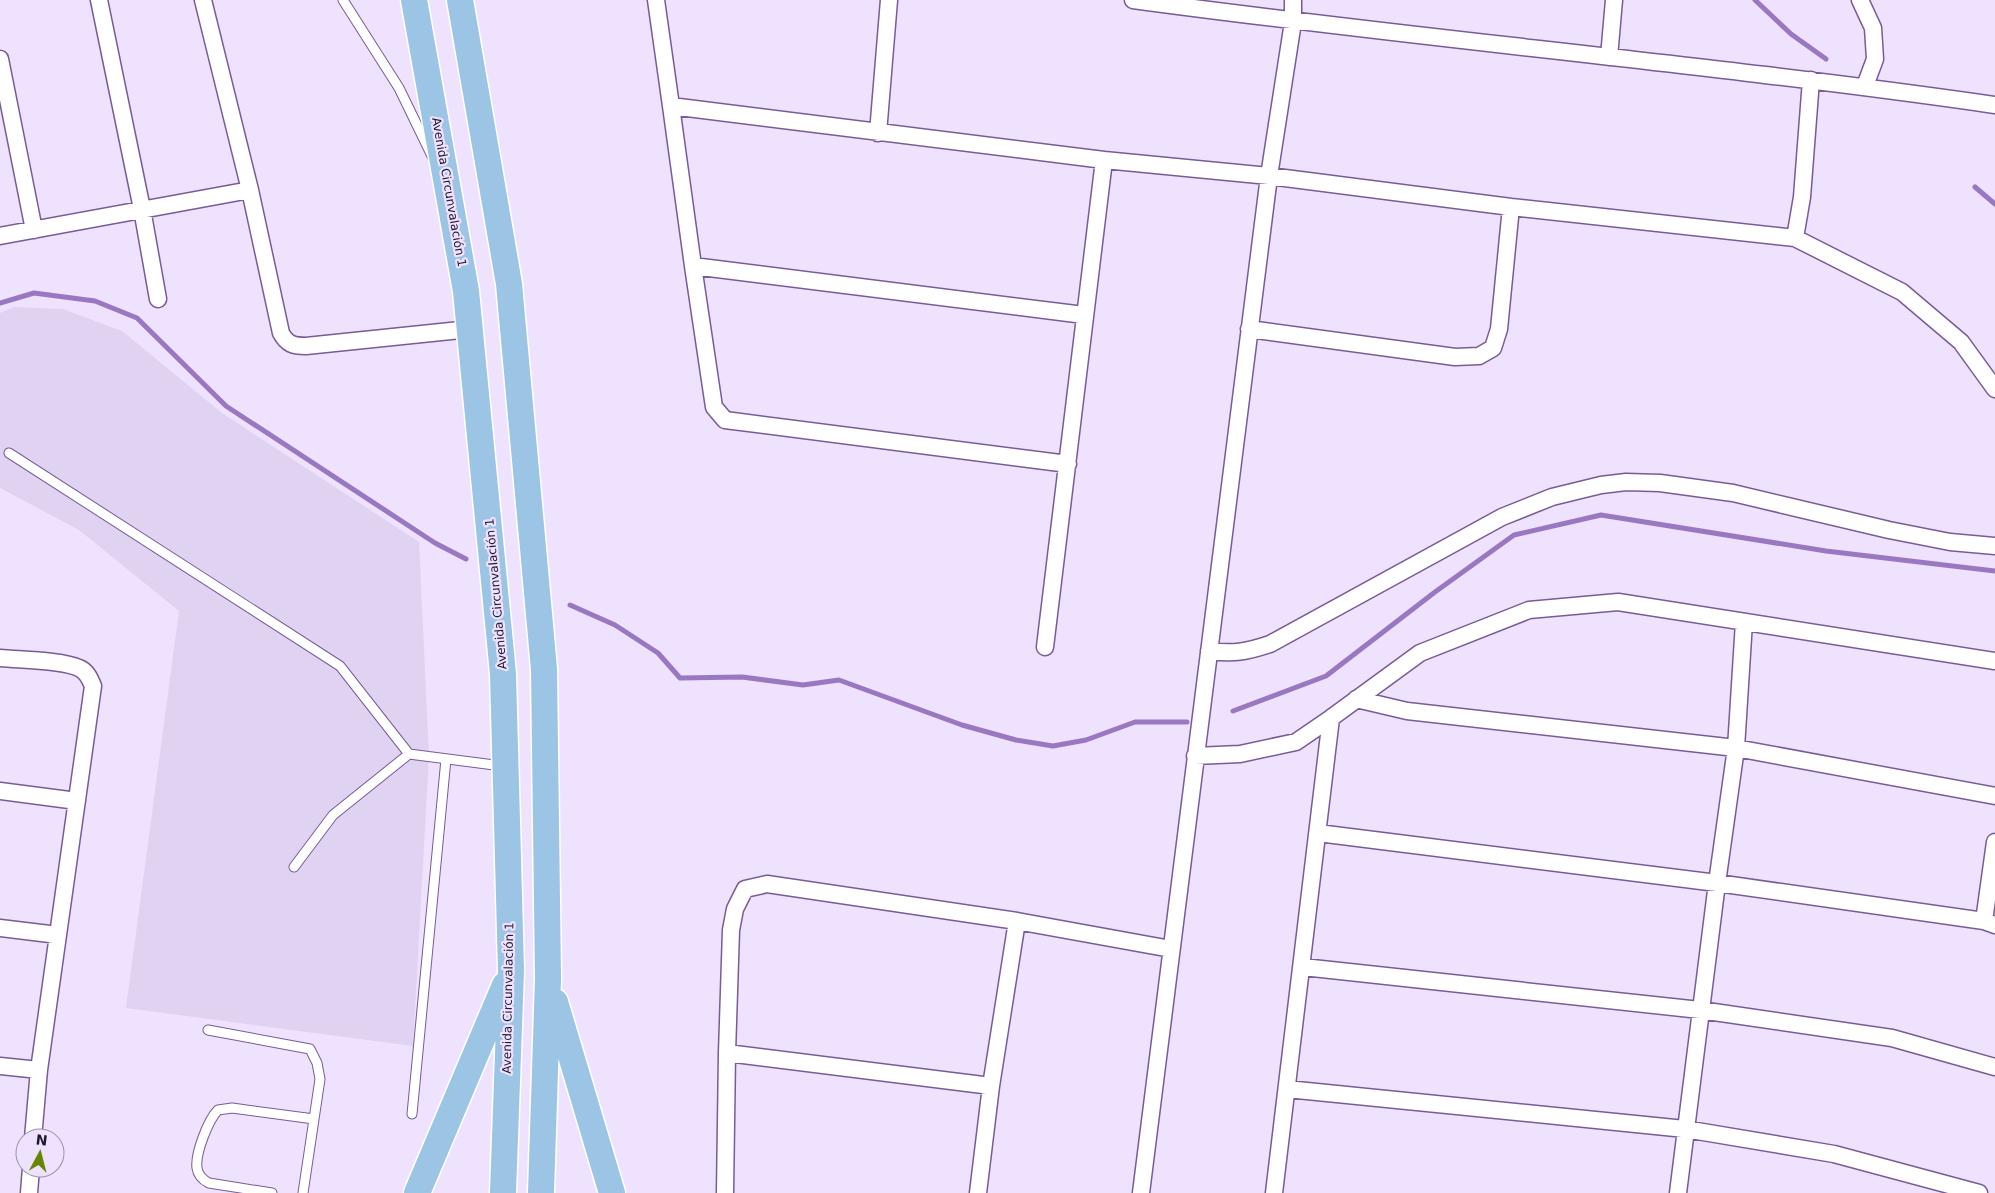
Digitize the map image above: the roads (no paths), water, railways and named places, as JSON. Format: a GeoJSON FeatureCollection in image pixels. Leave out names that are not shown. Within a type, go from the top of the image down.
{"type":"FeatureCollection","features":[{"type":"Feature","properties":{"kind":"main road","name":"Avenida Circunvalación 1"},"geometry":{"type":"LineString","coordinates":[[414,0],[466,290],[504,674],[511,970],[503,1193]]}},
{"type":"Feature","properties":{"kind":"main road"},"geometry":{"type":"LineString","coordinates":[[460,0],[508,284],[544,678],[548,979],[541,1193]]}},
{"type":"Feature","properties":{"kind":"main road"},"geometry":{"type":"LineString","coordinates":[[418,1193],[511,970]]}},
{"type":"Feature","properties":{"kind":"main road"},"geometry":{"type":"LineString","coordinates":[[548,979],[612,1193]]}},
{"type":"Feature","properties":{"kind":"street"},"geometry":{"type":"LineString","coordinates":[[99,0],[142,209],[158,299]]}},
{"type":"Feature","properties":{"kind":"street"},"geometry":{"type":"LineString","coordinates":[[203,0],[250,190],[281,333],[286,341],[294,346],[306,346],[470,329]]}},
{"type":"Feature","properties":{"kind":"street"},"geometry":{"type":"LineString","coordinates":[[656,0],[714,407],[725,420],[1068,464]]}},
{"type":"Feature","properties":{"kind":"street"},"geometry":{"type":"LineString","coordinates":[[878,133],[889,0]]}},
{"type":"Feature","properties":{"kind":"street"},"geometry":{"type":"LineString","coordinates":[[1133,0],[1293,22],[1865,86],[1995,105]]}},
{"type":"Feature","properties":{"kind":"street"},"geometry":{"type":"LineString","coordinates":[[1142,1193],[1249,329],[1269,176],[1293,22],[1294,0]]}},
{"type":"Feature","properties":{"kind":"street"},"geometry":{"type":"LineString","coordinates":[[1608,57],[1614,0]]}},
{"type":"Feature","properties":{"kind":"street"},"geometry":{"type":"LineString","coordinates":[[1860,0],[1873,28],[1875,59],[1865,86]]}},
{"type":"Feature","properties":{"kind":"street"},"geometry":{"type":"LineString","coordinates":[[0,60],[34,230]]}},
{"type":"Feature","properties":{"kind":"street"},"geometry":{"type":"LineString","coordinates":[[1795,238],[1802,197],[1810,80]]}},
{"type":"Feature","properties":{"kind":"street"},"geometry":{"type":"LineString","coordinates":[[671,106],[1104,160],[1269,176],[1511,207],[1795,238],[1902,292],[1961,342],[1995,389]]}},
{"type":"Feature","properties":{"kind":"street"},"geometry":{"type":"LineString","coordinates":[[1045,648],[1104,160]]}},
{"type":"Feature","properties":{"kind":"street"},"geometry":{"type":"LineString","coordinates":[[0,236],[250,190]]}},
{"type":"Feature","properties":{"kind":"street"},"geometry":{"type":"LineString","coordinates":[[1249,329],[1455,357],[1479,356],[1492,348],[1499,329],[1511,207]]}},
{"type":"Feature","properties":{"kind":"street"},"geometry":{"type":"LineString","coordinates":[[693,266],[1084,315]]}},
{"type":"Feature","properties":{"kind":"street"},"geometry":{"type":"LineString","coordinates":[[1209,651],[1246,652],[1270,644],[1502,517],[1552,496],[1601,485],[1626,482],[1660,484],[1734,493],[1889,530],[1950,542],[1995,546]]}},
{"type":"Feature","properties":{"kind":"street"},"geometry":{"type":"LineString","coordinates":[[1195,756],[1240,754],[1296,742],[1420,653],[1528,610],[1618,602],[1995,661]]}},
{"type":"Feature","properties":{"kind":"street"},"geometry":{"type":"LineString","coordinates":[[1678,1193],[1716,883],[1736,748],[1744,622]]}},
{"type":"Feature","properties":{"kind":"street"},"geometry":{"type":"LineString","coordinates":[[0,658],[81,668],[89,676],[93,686],[39,1070],[34,1128]]}},
{"type":"Feature","properties":{"kind":"street"},"geometry":{"type":"LineString","coordinates":[[1356,698],[1407,711],[1736,748],[1995,796]]}},
{"type":"Feature","properties":{"kind":"street"},"geometry":{"type":"LineString","coordinates":[[1274,1193],[1303,967],[1331,718]]}},
{"type":"Feature","properties":{"kind":"street"},"geometry":{"type":"LineString","coordinates":[[0,791],[77,801]]}},
{"type":"Feature","properties":{"kind":"street"},"geometry":{"type":"LineString","coordinates":[[1318,833],[1716,883],[1990,923],[1995,842]]}},
{"type":"Feature","properties":{"kind":"street"},"geometry":{"type":"LineString","coordinates":[[725,1193],[727,1053],[732,930],[735,909],[745,889],[767,884],[1017,921],[1172,948]]}},
{"type":"Feature","properties":{"kind":"street"},"geometry":{"type":"LineString","coordinates":[[978,1193],[990,1086],[1017,921]]}},
{"type":"Feature","properties":{"kind":"street"},"geometry":{"type":"LineString","coordinates":[[0,928],[58,935]]}},
{"type":"Feature","properties":{"kind":"street"},"geometry":{"type":"LineString","coordinates":[[1303,967],[1700,1010],[1892,1038],[1995,1067]]}},
{"type":"Feature","properties":{"kind":"street"},"geometry":{"type":"LineString","coordinates":[[727,1053],[990,1086]]}},
{"type":"Feature","properties":{"kind":"street"},"geometry":{"type":"LineString","coordinates":[[0,1066],[39,1070]]}},
{"type":"Feature","properties":{"kind":"street"},"geometry":{"type":"LineString","coordinates":[[1287,1089],[1685,1129],[1834,1154],[1979,1193]]}},
{"type":"Feature","properties":{"kind":"street"},"geometry":{"type":"LineString","coordinates":[[29,1193],[30,1178]]}},
{"type":"Feature","properties":{"kind":"lane"},"geometry":{"type":"LineString","coordinates":[[342,0],[398,88],[448,190]]}},
{"type":"Feature","properties":{"kind":"lane"},"geometry":{"type":"LineString","coordinates":[[9,453],[340,666],[409,754],[506,767]]}},
{"type":"Feature","properties":{"kind":"lane"},"geometry":{"type":"LineString","coordinates":[[294,867],[333,815],[409,754]]}},
{"type":"Feature","properties":{"kind":"lane"},"geometry":{"type":"LineString","coordinates":[[412,1114],[446,759]]}},
{"type":"Feature","properties":{"kind":"lane"},"geometry":{"type":"LineString","coordinates":[[208,1030],[310,1049],[317,1064],[320,1079],[303,1193]]}},
{"type":"Feature","properties":{"kind":"lane"},"geometry":{"type":"LineString","coordinates":[[272,1193],[209,1183],[203,1180],[198,1174],[196,1167],[209,1121],[218,1110],[232,1108],[314,1119]]}},
{"type":"Feature","properties":{"kind":"waterway"},"geometry":{"type":"LineString","coordinates":[[1755,0],[1791,34],[1826,59]]}},
{"type":"Feature","properties":{"kind":"waterway"},"geometry":{"type":"LineString","coordinates":[[1975,187],[1995,204]]}},
{"type":"Feature","properties":{"kind":"waterway"},"geometry":{"type":"LineString","coordinates":[[0,303],[34,293],[95,301],[137,318],[226,406],[435,543],[466,559]]}},
{"type":"Feature","properties":{"kind":"waterway"},"geometry":{"type":"LineString","coordinates":[[1233,711],[1326,676],[1435,592],[1514,535],[1601,515],[1826,551],[1995,571]]}},
{"type":"Feature","properties":{"kind":"waterway"},"geometry":{"type":"LineString","coordinates":[[570,605],[615,625],[658,653],[680,678],[742,677],[803,685],[839,680],[962,725],[1016,740],[1053,746],[1086,740],[1135,722],[1187,722]]}}]}
